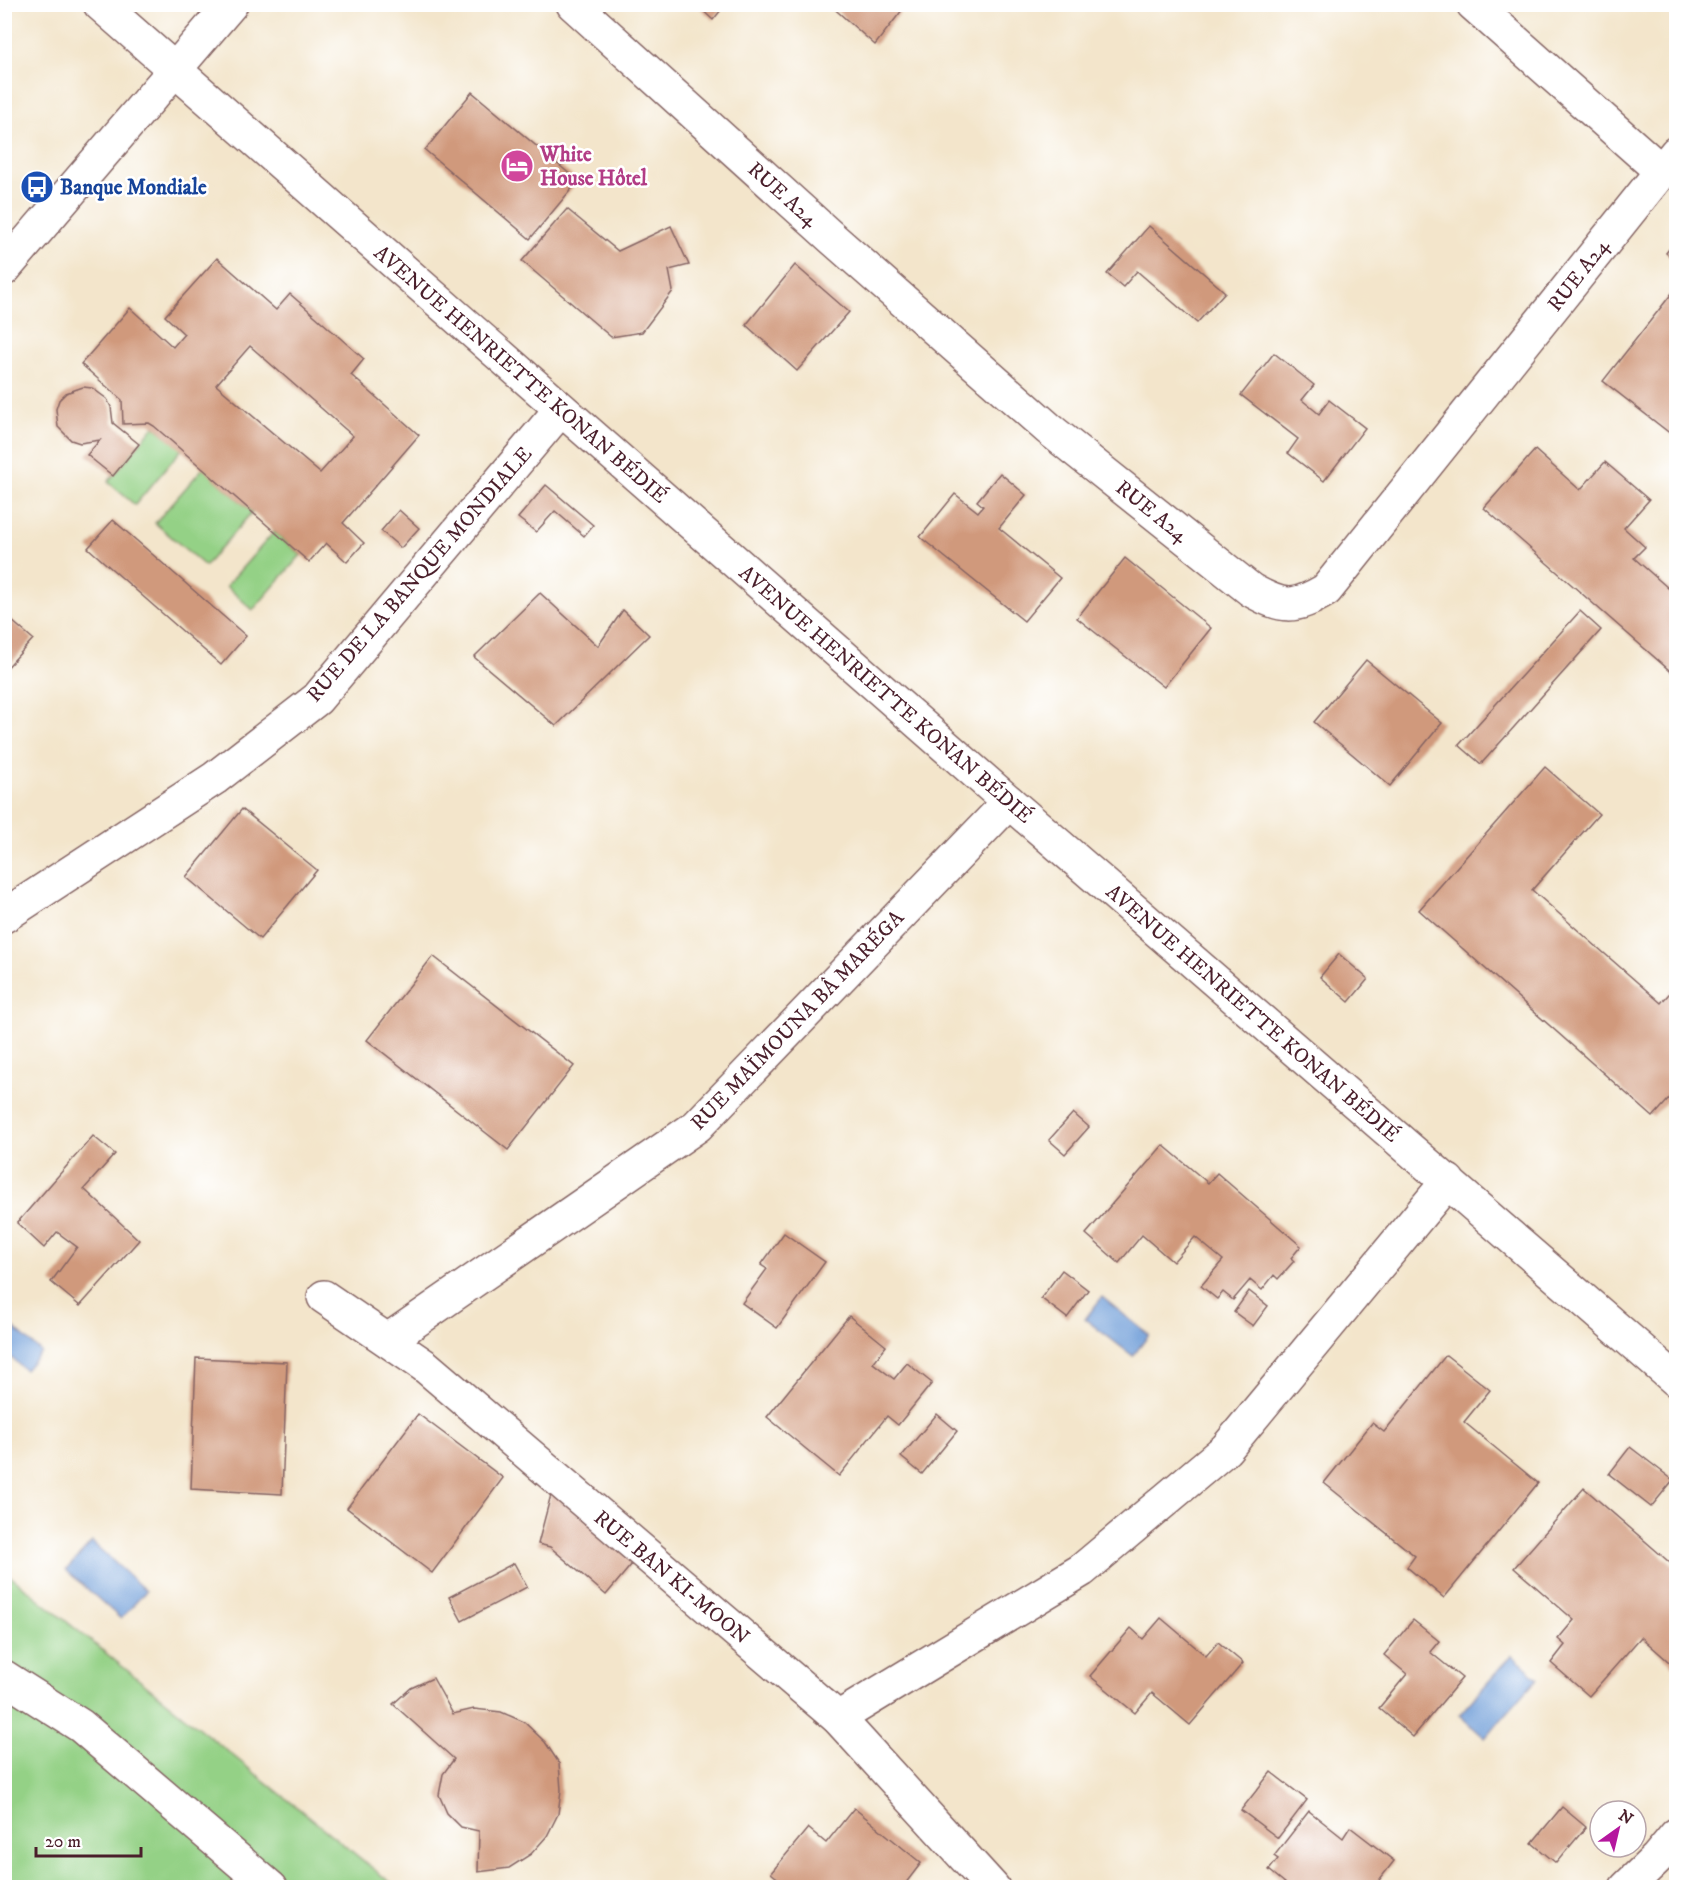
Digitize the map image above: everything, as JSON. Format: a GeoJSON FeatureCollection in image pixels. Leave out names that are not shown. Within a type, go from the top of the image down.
{"type":"FeatureCollection","features":[{"type":"Feature","properties":{"kind":"street","name":"AVENUE HENRIETTE KONAN BÉDIÉ"},"geometry":{"type":"LineString","coordinates":[[100,4],[1009,802],[1677,1380]]}},
{"type":"Feature","properties":{"kind":"street"},"geometry":{"type":"LineString","coordinates":[[4,269],[231,4]]}},
{"type":"Feature","properties":{"kind":"street","name":"RUE A24"},"geometry":{"type":"LineString","coordinates":[[573,4],[832,238],[1049,429],[1251,590],[1269,600],[1289,604],[1306,602],[1326,590],[1669,162]]}},
{"type":"Feature","properties":{"kind":"street"},"geometry":{"type":"LineString","coordinates":[[1473,4],[1669,162]]}},
{"type":"Feature","properties":{"kind":"street","name":"RUE DE LA BANQUE MONDIALE"},"geometry":{"type":"LineString","coordinates":[[4,916],[215,778],[317,699],[561,409]]}},
{"type":"Feature","properties":{"kind":"street","name":"RUE MAÏMOUNA BÂ MARÉGA"},"geometry":{"type":"LineString","coordinates":[[388,1340],[697,1126],[1009,802]]}},
{"type":"Feature","properties":{"kind":"street"},"geometry":{"type":"LineString","coordinates":[[838,1719],[1082,1570],[1226,1449],[1448,1181]]}},
{"type":"Feature","properties":{"kind":"street","name":"RUE BAN KI-MOON"},"geometry":{"type":"LineString","coordinates":[[324,1297],[425,1366],[838,1719],[993,1887]]}},
{"type":"Feature","properties":{"kind":"street"},"geometry":{"type":"LineString","coordinates":[[4,1677],[81,1726],[271,1887]]}},
{"type":"Feature","properties":{"kind":"street"},"geometry":{"type":"LineString","coordinates":[[1626,1887],[1657,1858],[1677,1835]]}},
{"type":"Feature","properties":{"kind":"green space"},"geometry":{"type":"Polygon","coordinates":[[[154,426],[182,449],[135,505],[108,482],[154,426]]]}},
{"type":"Feature","properties":{"kind":"green space"},"geometry":{"type":"Polygon","coordinates":[[[203,468],[252,512],[205,566],[155,523],[203,468]]]}},
{"type":"Feature","properties":{"kind":"green space"},"geometry":{"type":"Polygon","coordinates":[[[274,532],[301,555],[253,610],[226,586],[274,532]]]}},
{"type":"Feature","properties":{"kind":"green space"},"geometry":{"type":"Polygon","coordinates":[[[4,1571],[396,1887],[5,1887],[4,1571]]]}},
{"type":"Feature","properties":{"kind":"water"},"geometry":{"type":"Polygon","coordinates":[[[1102,1297],[1149,1335],[1133,1356],[1085,1319],[1102,1297]]]}},
{"type":"Feature","properties":{"kind":"water"},"geometry":{"type":"Polygon","coordinates":[[[5,1320],[41,1352],[25,1370],[5,1352],[5,1320]]]}},
{"type":"Feature","properties":{"kind":"water"},"geometry":{"type":"Polygon","coordinates":[[[92,1542],[146,1591],[121,1619],[66,1570],[92,1542]]]}},
{"type":"Feature","properties":{"kind":"water"},"geometry":{"type":"Polygon","coordinates":[[[1512,1655],[1538,1678],[1485,1738],[1459,1715],[1512,1655]]]}},
{"type":"Feature","properties":{"kind":"building"},"geometry":{"type":"Polygon","coordinates":[[[696,4],[726,4],[713,20],[696,4]]]}},
{"type":"Feature","properties":{"kind":"building"},"geometry":{"type":"Polygon","coordinates":[[[829,4],[896,4],[903,9],[875,45],[829,4]]]}},
{"type":"Feature","properties":{"kind":"building"},"geometry":{"type":"Polygon","coordinates":[[[472,92],[578,181],[530,239],[425,150],[472,92]]]}},
{"type":"Feature","properties":{"kind":"building"},"geometry":{"type":"Polygon","coordinates":[[[567,209],[618,251],[671,226],[689,265],[669,270],[673,291],[642,332],[611,337],[522,261],[567,209]]]}},
{"type":"Feature","properties":{"kind":"building"},"geometry":{"type":"Polygon","coordinates":[[[1149,226],[1225,292],[1197,323],[1137,271],[1123,287],[1107,274],[1149,226]]]}},
{"type":"Feature","properties":{"kind":"building"},"geometry":{"type":"Polygon","coordinates":[[[1676,240],[1676,262],[1666,253],[1676,240]]]}},
{"type":"Feature","properties":{"kind":"building"},"geometry":{"type":"Polygon","coordinates":[[[217,258],[276,310],[290,294],[364,359],[351,375],[419,435],[343,523],[364,543],[347,562],[326,543],[309,562],[154,426],[149,423],[123,424],[122,400],[81,364],[130,308],[173,347],[184,334],[165,316],[217,258]],[[250,346],[216,385],[320,473],[353,436],[250,346]]]}},
{"type":"Feature","properties":{"kind":"building"},"geometry":{"type":"Polygon","coordinates":[[[795,265],[849,312],[797,371],[746,325],[795,265]]]}},
{"type":"Feature","properties":{"kind":"building"},"geometry":{"type":"Polygon","coordinates":[[[1673,292],[1676,295],[1676,438],[1603,381],[1673,292]]]}},
{"type":"Feature","properties":{"kind":"building"},"geometry":{"type":"Polygon","coordinates":[[[1274,353],[1314,385],[1302,400],[1319,414],[1329,400],[1365,428],[1324,481],[1288,453],[1298,439],[1241,395],[1274,353]]]}},
{"type":"Feature","properties":{"kind":"building"},"geometry":{"type":"Polygon","coordinates":[[[83,387],[92,388],[107,399],[111,407],[113,423],[139,444],[113,476],[87,455],[100,440],[80,443],[71,440],[58,427],[56,409],[59,400],[66,393],[83,387]]]}},
{"type":"Feature","properties":{"kind":"building"},"geometry":{"type":"Polygon","coordinates":[[[1535,450],[1580,490],[1605,462],[1649,500],[1624,528],[1645,547],[1634,558],[1676,595],[1676,676],[1484,508],[1535,450]]]}},
{"type":"Feature","properties":{"kind":"building"},"geometry":{"type":"Polygon","coordinates":[[[1000,473],[1026,495],[999,528],[1060,578],[1024,621],[920,537],[955,494],[978,512],[983,506],[977,501],[1000,473]]]}},
{"type":"Feature","properties":{"kind":"building"},"geometry":{"type":"Polygon","coordinates":[[[546,485],[593,525],[584,536],[555,511],[536,532],[518,518],[546,485]]]}},
{"type":"Feature","properties":{"kind":"building"},"geometry":{"type":"Polygon","coordinates":[[[399,510],[419,528],[401,548],[381,531],[399,510]]]}},
{"type":"Feature","properties":{"kind":"building"},"geometry":{"type":"Polygon","coordinates":[[[113,520],[246,636],[221,665],[88,548],[113,520]]]}},
{"type":"Feature","properties":{"kind":"building"},"geometry":{"type":"Polygon","coordinates":[[[1125,558],[1211,628],[1164,687],[1077,618],[1125,558]]]}},
{"type":"Feature","properties":{"kind":"building"},"geometry":{"type":"Polygon","coordinates":[[[540,593],[598,646],[623,610],[649,635],[556,726],[474,657],[540,593]]]}},
{"type":"Feature","properties":{"kind":"building"},"geometry":{"type":"Polygon","coordinates":[[[1580,611],[1601,630],[1481,764],[1459,745],[1580,611]]]}},
{"type":"Feature","properties":{"kind":"building"},"geometry":{"type":"Polygon","coordinates":[[[4,614],[33,639],[4,671],[4,614]]]}},
{"type":"Feature","properties":{"kind":"building"},"geometry":{"type":"Polygon","coordinates":[[[1366,660],[1442,723],[1390,786],[1314,722],[1366,660]]]}},
{"type":"Feature","properties":{"kind":"building"},"geometry":{"type":"Polygon","coordinates":[[[1545,767],[1599,814],[1532,890],[1661,1003],[1676,986],[1676,1091],[1653,1117],[1419,910],[1545,767]]]}},
{"type":"Feature","properties":{"kind":"building"},"geometry":{"type":"Polygon","coordinates":[[[242,809],[317,870],[260,939],[186,877],[242,809]]]}},
{"type":"Feature","properties":{"kind":"building"},"geometry":{"type":"Polygon","coordinates":[[[1339,954],[1368,979],[1349,1002],[1320,977],[1339,954]]]}},
{"type":"Feature","properties":{"kind":"building"},"geometry":{"type":"Polygon","coordinates":[[[433,956],[574,1066],[508,1150],[367,1040],[433,956]]]}},
{"type":"Feature","properties":{"kind":"building"},"geometry":{"type":"Polygon","coordinates":[[[1073,1113],[1089,1127],[1065,1154],[1049,1140],[1073,1113]]]}},
{"type":"Feature","properties":{"kind":"building"},"geometry":{"type":"Polygon","coordinates":[[[93,1136],[115,1154],[84,1189],[139,1240],[80,1306],[51,1282],[77,1247],[57,1232],[44,1248],[17,1223],[93,1136]]]}},
{"type":"Feature","properties":{"kind":"building"},"geometry":{"type":"Polygon","coordinates":[[[1163,1145],[1208,1183],[1217,1173],[1301,1246],[1291,1258],[1294,1261],[1278,1279],[1274,1275],[1262,1290],[1250,1280],[1233,1300],[1223,1292],[1217,1299],[1201,1286],[1223,1260],[1195,1237],[1173,1262],[1142,1235],[1119,1263],[1086,1234],[1163,1145]]]}},
{"type":"Feature","properties":{"kind":"building"},"geometry":{"type":"Polygon","coordinates":[[[784,1233],[825,1262],[777,1328],[742,1303],[767,1269],[761,1265],[784,1233]]]}},
{"type":"Feature","properties":{"kind":"building"},"geometry":{"type":"Polygon","coordinates":[[[1062,1270],[1088,1290],[1067,1318],[1041,1298],[1062,1270]]]}},
{"type":"Feature","properties":{"kind":"building"},"geometry":{"type":"Polygon","coordinates":[[[1249,1291],[1268,1306],[1253,1326],[1234,1312],[1249,1291]]]}},
{"type":"Feature","properties":{"kind":"building"},"geometry":{"type":"Polygon","coordinates":[[[849,1316],[886,1346],[873,1363],[894,1379],[907,1363],[932,1383],[898,1425],[887,1416],[839,1476],[767,1417],[849,1316]]]}},
{"type":"Feature","properties":{"kind":"building"},"geometry":{"type":"Polygon","coordinates":[[[1446,1355],[1490,1390],[1464,1422],[1538,1483],[1444,1598],[1407,1567],[1415,1556],[1324,1483],[1372,1423],[1384,1432],[1446,1355]]]}},
{"type":"Feature","properties":{"kind":"building"},"geometry":{"type":"Polygon","coordinates":[[[196,1358],[287,1362],[282,1494],[191,1489],[196,1358]]]}},
{"type":"Feature","properties":{"kind":"building"},"geometry":{"type":"Polygon","coordinates":[[[418,1414],[503,1478],[432,1573],[347,1508],[418,1414]]]}},
{"type":"Feature","properties":{"kind":"building"},"geometry":{"type":"Polygon","coordinates":[[[937,1414],[957,1431],[922,1474],[901,1457],[937,1414]]]}},
{"type":"Feature","properties":{"kind":"building"},"geometry":{"type":"Polygon","coordinates":[[[1630,1447],[1673,1480],[1651,1507],[1609,1474],[1630,1447]]]}},
{"type":"Feature","properties":{"kind":"building"},"geometry":{"type":"Polygon","coordinates":[[[553,1487],[637,1558],[606,1595],[550,1547],[538,1544],[553,1487]]]}},
{"type":"Feature","properties":{"kind":"building"},"geometry":{"type":"Polygon","coordinates":[[[1584,1488],[1676,1568],[1676,1668],[1641,1637],[1589,1696],[1551,1663],[1565,1645],[1558,1639],[1574,1620],[1514,1568],[1584,1488]]]}},
{"type":"Feature","properties":{"kind":"building"},"geometry":{"type":"Polygon","coordinates":[[[514,1563],[527,1587],[462,1621],[449,1597],[514,1563]]]}},
{"type":"Feature","properties":{"kind":"building"},"geometry":{"type":"Polygon","coordinates":[[[1161,1618],[1206,1656],[1218,1642],[1243,1663],[1190,1725],[1152,1693],[1135,1713],[1090,1676],[1131,1628],[1143,1639],[1161,1618]]]}},
{"type":"Feature","properties":{"kind":"building"},"geometry":{"type":"Polygon","coordinates":[[[1413,1620],[1439,1641],[1430,1652],[1462,1678],[1413,1737],[1379,1708],[1407,1674],[1384,1655],[1413,1620]]]}},
{"type":"Feature","properties":{"kind":"building"},"geometry":{"type":"Polygon","coordinates":[[[433,1678],[453,1714],[474,1709],[501,1712],[524,1722],[545,1742],[559,1763],[561,1790],[558,1814],[547,1836],[531,1854],[509,1868],[478,1872],[479,1831],[461,1827],[447,1813],[439,1795],[443,1774],[454,1759],[393,1704],[411,1688],[433,1678]]]}},
{"type":"Feature","properties":{"kind":"building"},"geometry":{"type":"Polygon","coordinates":[[[1271,1772],[1307,1800],[1278,1838],[1241,1810],[1271,1772]]]}},
{"type":"Feature","properties":{"kind":"building"},"geometry":{"type":"Polygon","coordinates":[[[1562,1807],[1586,1827],[1556,1863],[1532,1843],[1562,1807]]]}},
{"type":"Feature","properties":{"kind":"building"},"geometry":{"type":"Polygon","coordinates":[[[854,1808],[921,1863],[902,1888],[790,1888],[771,1873],[808,1828],[826,1843],[854,1808]]]}},
{"type":"Feature","properties":{"kind":"building"},"geometry":{"type":"Polygon","coordinates":[[[1309,1811],[1343,1838],[1350,1827],[1394,1861],[1373,1888],[1291,1888],[1269,1870],[1278,1859],[1274,1856],[1309,1811]]]}},
{"type":"Feature","properties":{"kind":"place","name":"White House Hôtel"},"geometry":{"type":"Point","coordinates":[517,166]}},
{"type":"Feature","properties":{"kind":"place","name":"Banque Mondiale"},"geometry":{"type":"Point","coordinates":[37,187]}}]}
